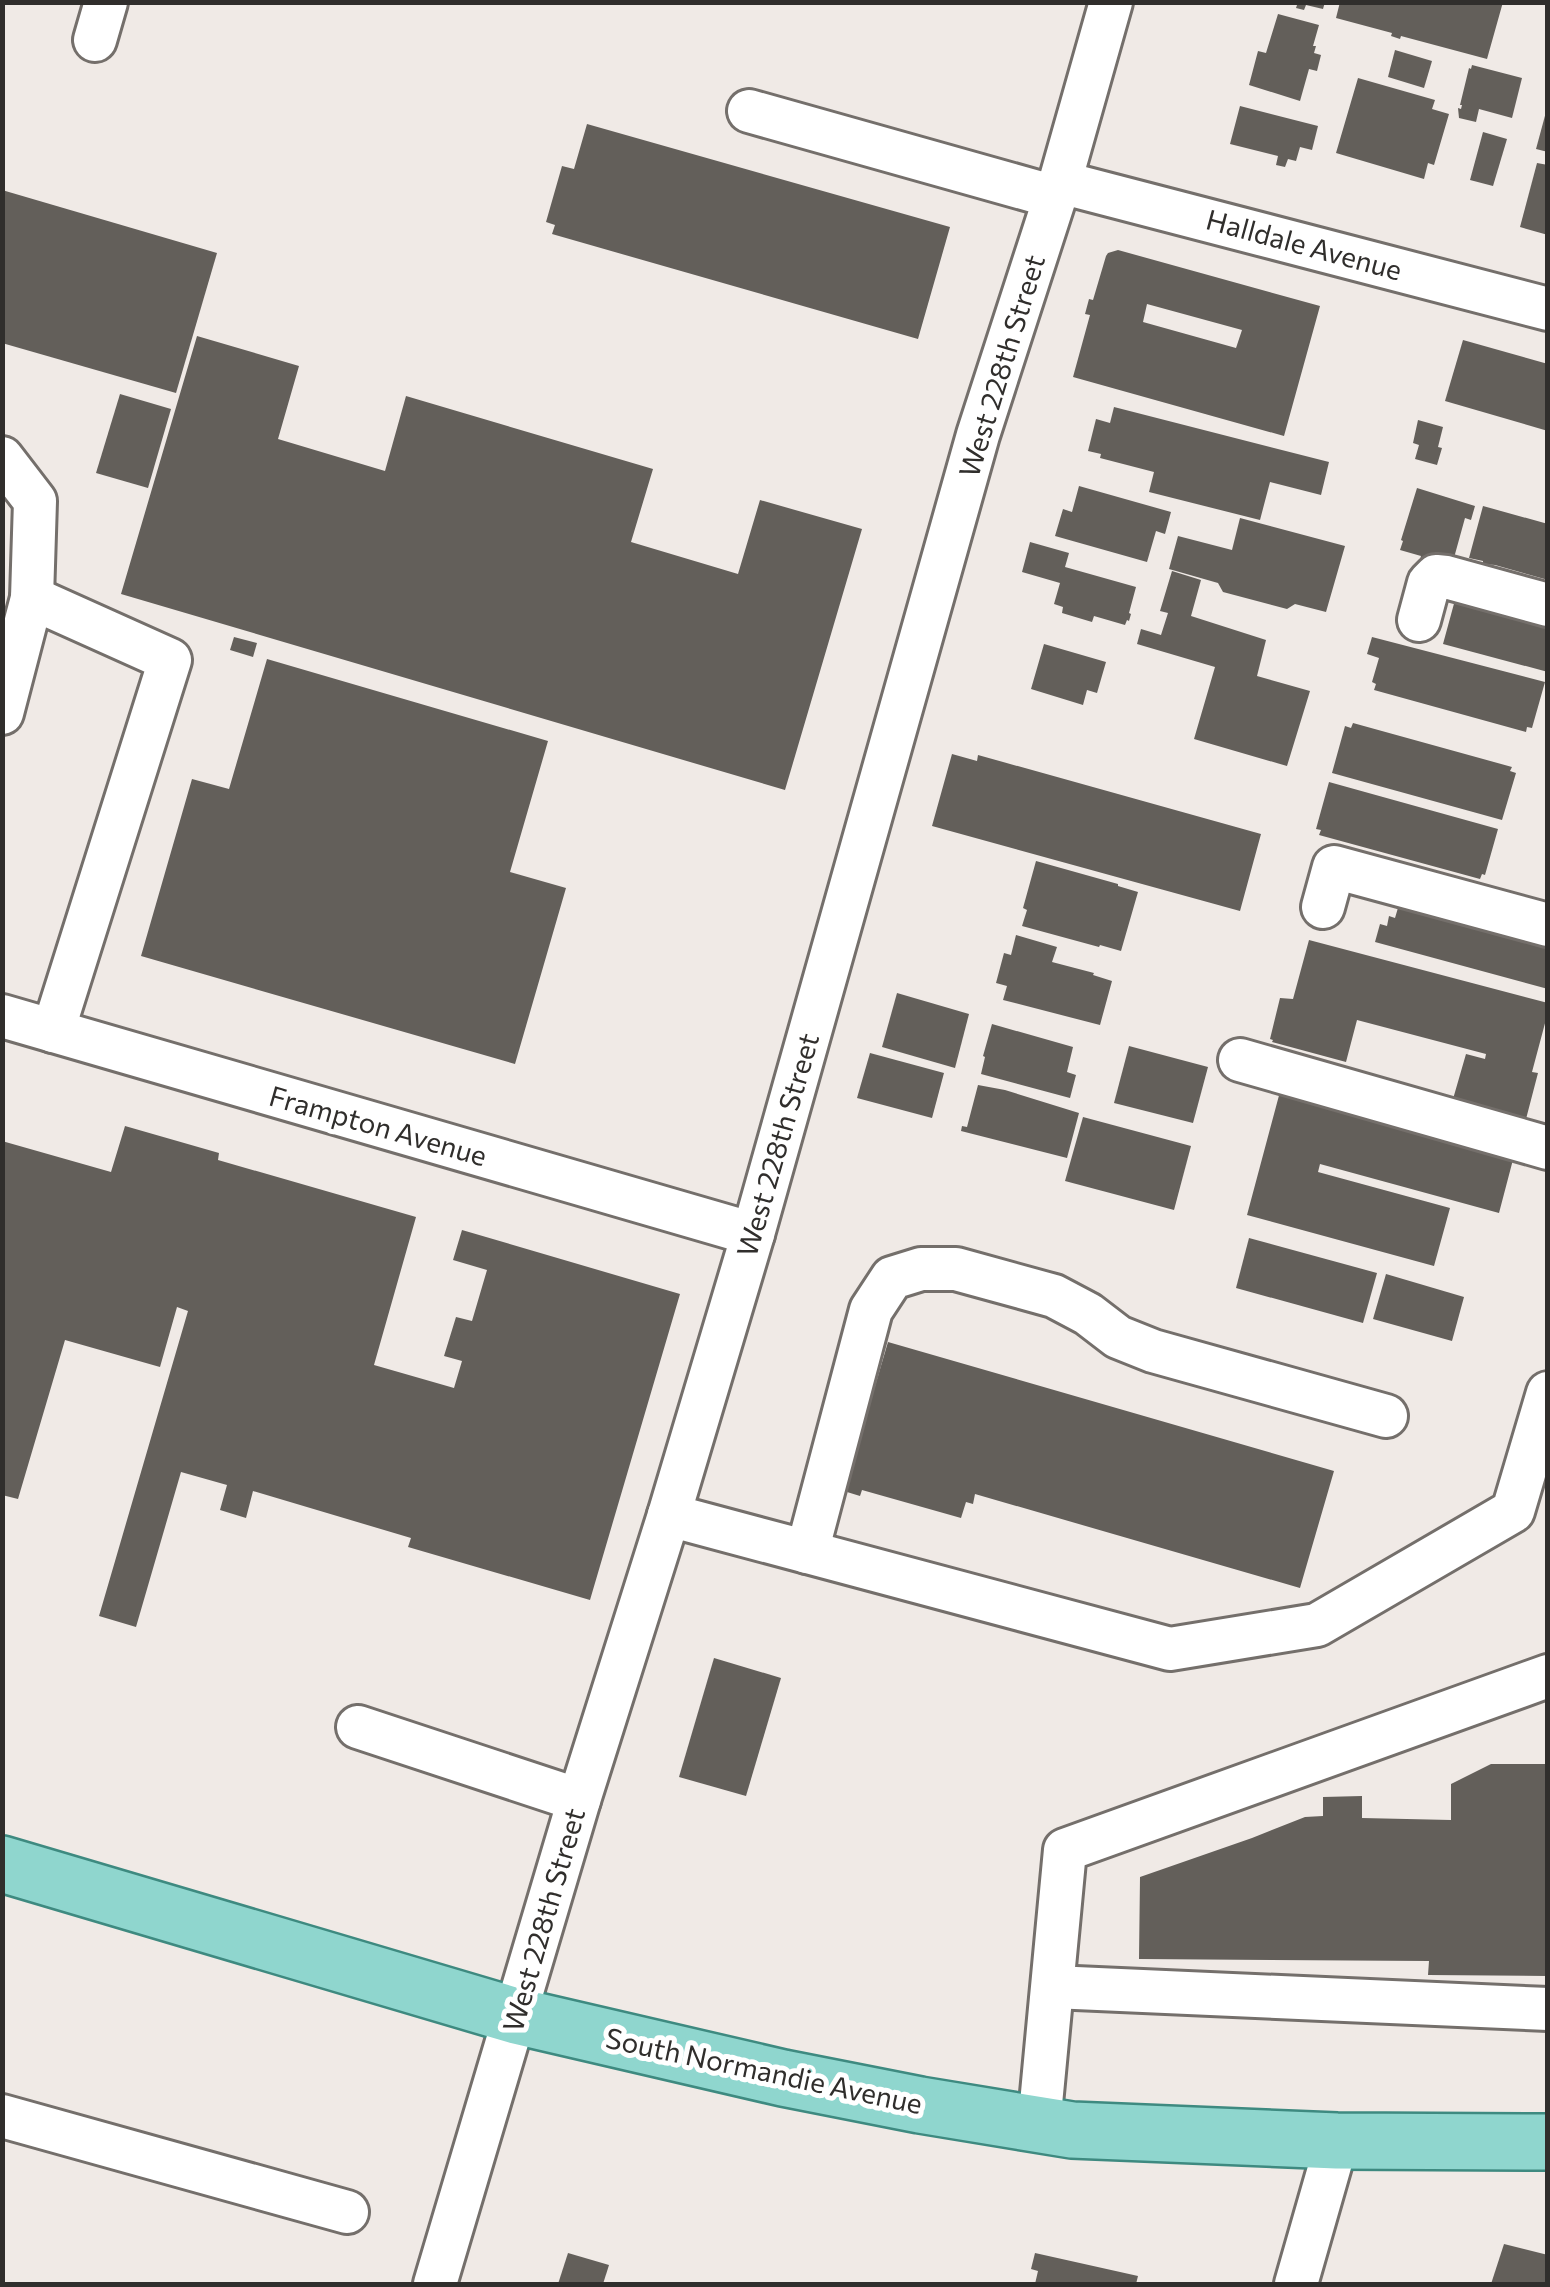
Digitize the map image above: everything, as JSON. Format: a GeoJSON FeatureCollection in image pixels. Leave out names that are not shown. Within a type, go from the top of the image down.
{"type":"FeatureCollection","features":[{"type":"Feature","properties":{"kind":"main road","name":"South Normandie Avenue"},"geometry":{"type":"LineString","coordinates":[[2,1864],[516,2016],[920,2105],[1072,2130],[1337,2141],[1548,2142]]}},
{"type":"Feature","properties":{"kind":"street","name":"West 228th Street"},"geometry":{"type":"LineString","coordinates":[[435,2284],[754,1234],[978,435],[1058,190],[1111,2]]}},
{"type":"Feature","properties":{"kind":"street","name":"Halldale Avenue"},"geometry":{"type":"LineString","coordinates":[[748,111],[1548,308]]}},
{"type":"Feature","properties":{"kind":"street"},"geometry":{"type":"LineString","coordinates":[[2,458],[35,502],[32,598],[2,714]]}},
{"type":"Feature","properties":{"kind":"street"},"geometry":{"type":"LineString","coordinates":[[1419,620],[1429,584],[1436,576],[1548,605]]}},
{"type":"Feature","properties":{"kind":"street"},"geometry":{"type":"LineString","coordinates":[[32,598],[170,660],[53,1031]]}},
{"type":"Feature","properties":{"kind":"street"},"geometry":{"type":"LineString","coordinates":[[1323,907],[1334,867],[1548,925]]}},
{"type":"Feature","properties":{"kind":"street","name":"Frampton Avenue"},"geometry":{"type":"LineString","coordinates":[[2,1016],[754,1234]]}},
{"type":"Feature","properties":{"kind":"street"},"geometry":{"type":"LineString","coordinates":[[1240,1060],[1548,1148]]}},
{"type":"Feature","properties":{"kind":"street"},"geometry":{"type":"LineString","coordinates":[[807,1552],[872,1310],[892,1278],[921,1268],[956,1269],[1054,1296],[1118,1336],[1153,1351],[1386,1416]]}},
{"type":"Feature","properties":{"kind":"street"},"geometry":{"type":"LineString","coordinates":[[670,1515],[1170,1649],[1317,1625],[1528,1490],[1548,1392]]}},
{"type":"Feature","properties":{"kind":"street"},"geometry":{"type":"LineString","coordinates":[[1040,2125],[1064,1850],[1548,1676]]}},
{"type":"Feature","properties":{"kind":"street"},"geometry":{"type":"LineString","coordinates":[[358,1728],[579,1800]]}},
{"type":"Feature","properties":{"kind":"street"},"geometry":{"type":"LineString","coordinates":[[1053,1988],[1548,2009]]}},
{"type":"Feature","properties":{"kind":"street"},"geometry":{"type":"LineString","coordinates":[[2,2116],[346,2212]]}},
{"type":"Feature","properties":{"kind":"street"},"geometry":{"type":"LineString","coordinates":[[1296,2284],[1337,2141]]}},
{"type":"Feature","properties":{"kind":"building"},"geometry":{"type":"Polygon","coordinates":[[[1298,2],[1325,2],[1323,9],[1306,5],[1304,10],[1296,8],[1298,2]]]}},
{"type":"Feature","properties":{"kind":"building"},"geometry":{"type":"Polygon","coordinates":[[[1340,2],[1503,2],[1487,59],[1401,36],[1400,39],[1392,33],[1336,18],[1340,2]]]}},
{"type":"Feature","properties":{"kind":"building"},"geometry":{"type":"Polygon","coordinates":[[[1278,14],[1319,25],[1313,46],[1314,53],[1321,55],[1317,71],[1309,69],[1300,101],[1249,85],[1258,51],[1266,53],[1278,14]]]}},
{"type":"Feature","properties":{"kind":"building"},"geometry":{"type":"Polygon","coordinates":[[[1395,50],[1432,61],[1424,88],[1388,77],[1395,50]]]}},
{"type":"Feature","properties":{"kind":"building"},"geometry":{"type":"Polygon","coordinates":[[[1472,65],[1522,78],[1512,118],[1479,109],[1476,122],[1459,118],[1458,108],[1461,109],[1472,65]]]}},
{"type":"Feature","properties":{"kind":"building"},"geometry":{"type":"Polygon","coordinates":[[[1358,78],[1435,100],[1432,109],[1449,114],[1434,165],[1428,163],[1424,179],[1336,153],[1358,78]]]}},
{"type":"Feature","properties":{"kind":"building"},"geometry":{"type":"Polygon","coordinates":[[[1240,106],[1318,126],[1312,150],[1300,147],[1296,161],[1288,159],[1285,167],[1276,165],[1278,156],[1230,144],[1240,106]]]}},
{"type":"Feature","properties":{"kind":"building"},"geometry":{"type":"Polygon","coordinates":[[[1548,112],[1548,152],[1536,149],[1548,112]]]}},
{"type":"Feature","properties":{"kind":"building"},"geometry":{"type":"Polygon","coordinates":[[[587,124],[950,227],[918,339],[552,234],[555,225],[546,222],[562,166],[574,169],[587,124]]]}},
{"type":"Feature","properties":{"kind":"building"},"geometry":{"type":"Polygon","coordinates":[[[1483,132],[1507,139],[1493,186],[1470,180],[1483,132]]]}},
{"type":"Feature","properties":{"kind":"building"},"geometry":{"type":"Polygon","coordinates":[[[1537,163],[1548,165],[1548,235],[1520,227],[1537,163]]]}},
{"type":"Feature","properties":{"kind":"building"},"geometry":{"type":"Polygon","coordinates":[[[2,190],[217,253],[176,393],[2,343],[2,190]]]}},
{"type":"Feature","properties":{"kind":"building"},"geometry":{"type":"Polygon","coordinates":[[[1118,250],[1320,306],[1284,436],[1073,377],[1090,315],[1085,314],[1089,299],[1093,300],[1108,253],[1118,250]],[[1147,304],[1143,322],[1236,348],[1242,330],[1147,304]]]}},
{"type":"Feature","properties":{"kind":"building"},"geometry":{"type":"Polygon","coordinates":[[[197,336],[299,366],[278,439],[385,471],[406,396],[653,469],[631,542],[738,574],[760,500],[862,529],[785,790],[121,594],[197,336]]]}},
{"type":"Feature","properties":{"kind":"building"},"geometry":{"type":"Polygon","coordinates":[[[1463,340],[1548,364],[1548,431],[1445,401],[1463,340]]]}},
{"type":"Feature","properties":{"kind":"building"},"geometry":{"type":"Polygon","coordinates":[[[120,394],[171,409],[148,488],[96,473],[120,394]]]}},
{"type":"Feature","properties":{"kind":"building"},"geometry":{"type":"Polygon","coordinates":[[[1114,407],[1329,462],[1321,495],[1270,482],[1260,520],[1149,492],[1154,472],[1100,458],[1101,454],[1088,451],[1096,419],[1110,423],[1114,407]]]}},
{"type":"Feature","properties":{"kind":"building"},"geometry":{"type":"Polygon","coordinates":[[[1418,420],[1443,427],[1437,465],[1415,459],[1419,445],[1413,443],[1418,420]]]}},
{"type":"Feature","properties":{"kind":"building"},"geometry":{"type":"Polygon","coordinates":[[[1079,486],[1171,512],[1165,534],[1156,531],[1147,562],[1055,536],[1063,509],[1072,512],[1079,486]]]}},
{"type":"Feature","properties":{"kind":"building"},"geometry":{"type":"Polygon","coordinates":[[[1417,488],[1475,506],[1471,520],[1465,518],[1452,565],[1420,560],[1421,556],[1400,550],[1417,488]]]}},
{"type":"Feature","properties":{"kind":"building"},"geometry":{"type":"Polygon","coordinates":[[[1483,506],[1548,524],[1548,580],[1469,558],[1483,506]]]}},
{"type":"Feature","properties":{"kind":"building"},"geometry":{"type":"Polygon","coordinates":[[[1240,518],[1345,546],[1326,612],[1295,604],[1287,609],[1223,592],[1218,583],[1169,569],[1178,536],[1232,550],[1240,518]]]}},
{"type":"Feature","properties":{"kind":"building"},"geometry":{"type":"Polygon","coordinates":[[[1030,542],[1069,553],[1065,567],[1136,587],[1129,621],[1125,625],[1094,616],[1092,622],[1062,613],[1063,607],[1054,604],[1060,583],[1022,572],[1030,542]]]}},
{"type":"Feature","properties":{"kind":"building"},"geometry":{"type":"Polygon","coordinates":[[[1172,571],[1201,580],[1191,616],[1266,640],[1257,676],[1310,691],[1287,766],[1194,739],[1215,667],[1137,644],[1141,629],[1161,635],[1168,613],[1160,611],[1172,571]]]}},
{"type":"Feature","properties":{"kind":"building"},"geometry":{"type":"Polygon","coordinates":[[[1458,589],[1548,617],[1548,672],[1443,644],[1458,589]]]}},
{"type":"Feature","properties":{"kind":"building"},"geometry":{"type":"Polygon","coordinates":[[[234,637],[257,643],[253,657],[230,650],[234,637]]]}},
{"type":"Feature","properties":{"kind":"building"},"geometry":{"type":"Polygon","coordinates":[[[1372,637],[1545,682],[1532,728],[1527,727],[1526,732],[1374,690],[1376,684],[1372,682],[1379,658],[1367,654],[1372,637]]]}},
{"type":"Feature","properties":{"kind":"building"},"geometry":{"type":"Polygon","coordinates":[[[1044,644],[1106,662],[1097,693],[1087,690],[1083,705],[1031,689],[1044,644]]]}},
{"type":"Feature","properties":{"kind":"building"},"geometry":{"type":"Polygon","coordinates":[[[267,659],[548,741],[510,872],[566,888],[515,1064],[141,956],[192,779],[229,789],[267,659]]]}},
{"type":"Feature","properties":{"kind":"building"},"geometry":{"type":"Polygon","coordinates":[[[1353,723],[1512,767],[1510,771],[1516,773],[1502,820],[1332,773],[1345,726],[1351,728],[1353,723]]]}},
{"type":"Feature","properties":{"kind":"building"},"geometry":{"type":"Polygon","coordinates":[[[952,754],[977,761],[978,755],[1261,834],[1240,911],[932,826],[952,754]]]}},
{"type":"Feature","properties":{"kind":"building"},"geometry":{"type":"Polygon","coordinates":[[[1329,782],[1498,829],[1485,875],[1480,879],[1319,835],[1321,830],[1316,829],[1329,782]]]}},
{"type":"Feature","properties":{"kind":"building"},"geometry":{"type":"Polygon","coordinates":[[[1036,861],[1138,892],[1121,951],[1022,926],[1036,861]]]}},
{"type":"Feature","properties":{"kind":"building"},"geometry":{"type":"Polygon","coordinates":[[[1400,901],[1548,935],[1548,989],[1375,942],[1380,924],[1387,926],[1389,916],[1395,918],[1400,901]]]}},
{"type":"Feature","properties":{"kind":"building"},"geometry":{"type":"Polygon","coordinates":[[[1016,935],[1057,947],[1052,962],[1112,981],[1100,1025],[1003,1000],[1007,986],[996,983],[1004,953],[1011,955],[1016,935]]]}},
{"type":"Feature","properties":{"kind":"building"},"geometry":{"type":"Polygon","coordinates":[[[1309,940],[1548,1003],[1532,1072],[1538,1073],[1526,1119],[1453,1099],[1466,1054],[1485,1059],[1486,1054],[1357,1020],[1346,1062],[1272,1042],[1280,998],[1293,999],[1309,940]]]}},
{"type":"Feature","properties":{"kind":"building"},"geometry":{"type":"Polygon","coordinates":[[[897,993],[969,1014],[955,1068],[882,1047],[897,993]]]}},
{"type":"Feature","properties":{"kind":"building"},"geometry":{"type":"Polygon","coordinates":[[[992,1024],[1073,1047],[1067,1072],[1076,1075],[1070,1098],[981,1074],[992,1024]]]}},
{"type":"Feature","properties":{"kind":"building"},"geometry":{"type":"Polygon","coordinates":[[[1129,1046],[1208,1067],[1193,1123],[1114,1103],[1129,1046]]]}},
{"type":"Feature","properties":{"kind":"building"},"geometry":{"type":"Polygon","coordinates":[[[870,1053],[944,1073],[932,1118],[857,1098],[870,1053]]]}},
{"type":"Feature","properties":{"kind":"building"},"geometry":{"type":"Polygon","coordinates":[[[978,1085],[1079,1113],[1067,1158],[961,1131],[962,1126],[967,1127],[978,1085]]]}},
{"type":"Feature","properties":{"kind":"building"},"geometry":{"type":"Polygon","coordinates":[[[1281,1088],[1515,1152],[1499,1213],[1320,1164],[1318,1172],[1450,1208],[1434,1266],[1247,1215],[1281,1088]]]}},
{"type":"Feature","properties":{"kind":"building"},"geometry":{"type":"Polygon","coordinates":[[[1083,1117],[1191,1146],[1174,1210],[1065,1181],[1083,1117]]]}},
{"type":"Feature","properties":{"kind":"building"},"geometry":{"type":"Polygon","coordinates":[[[125,1126],[219,1153],[218,1160],[416,1217],[374,1365],[454,1388],[462,1361],[444,1356],[456,1317],[472,1321],[487,1270],[453,1260],[462,1230],[680,1294],[590,1600],[408,1547],[411,1538],[253,1491],[246,1518],[220,1510],[227,1485],[181,1472],[136,1627],[99,1616],[188,1311],[177,1307],[160,1367],[65,1340],[18,1499],[2,1495],[2,1141],[111,1172],[125,1126]]]}},
{"type":"Feature","properties":{"kind":"building"},"geometry":{"type":"Polygon","coordinates":[[[1249,1238],[1377,1273],[1363,1323],[1236,1288],[1249,1238]]]}},
{"type":"Feature","properties":{"kind":"building"},"geometry":{"type":"Polygon","coordinates":[[[1386,1274],[1464,1297],[1452,1341],[1373,1319],[1386,1274]]]}},
{"type":"Feature","properties":{"kind":"building"},"geometry":{"type":"Polygon","coordinates":[[[888,1342],[1334,1471],[1300,1588],[975,1494],[973,1504],[966,1502],[961,1518],[862,1490],[860,1496],[847,1492],[888,1342]]]}},
{"type":"Feature","properties":{"kind":"building"},"geometry":{"type":"Polygon","coordinates":[[[714,1658],[781,1678],[746,1796],[679,1777],[714,1658]]]}},
{"type":"Feature","properties":{"kind":"building"},"geometry":{"type":"Polygon","coordinates":[[[1491,1764],[1548,1764],[1548,1976],[1428,1975],[1429,1961],[1139,1959],[1140,1877],[1305,1817],[1323,1816],[1323,1797],[1362,1796],[1362,1818],[1451,1820],[1451,1784],[1491,1764]]]}},
{"type":"Feature","properties":{"kind":"building"},"geometry":{"type":"Polygon","coordinates":[[[1504,2244],[1548,2255],[1548,2284],[1491,2284],[1504,2244]]]}},
{"type":"Feature","properties":{"kind":"building"},"geometry":{"type":"Polygon","coordinates":[[[568,2253],[609,2265],[603,2284],[558,2284],[568,2253]]]}},
{"type":"Feature","properties":{"kind":"building"},"geometry":{"type":"Polygon","coordinates":[[[1035,2253],[1138,2276],[1136,2284],[1035,2284],[1038,2271],[1031,2269],[1035,2253]]]}}]}
